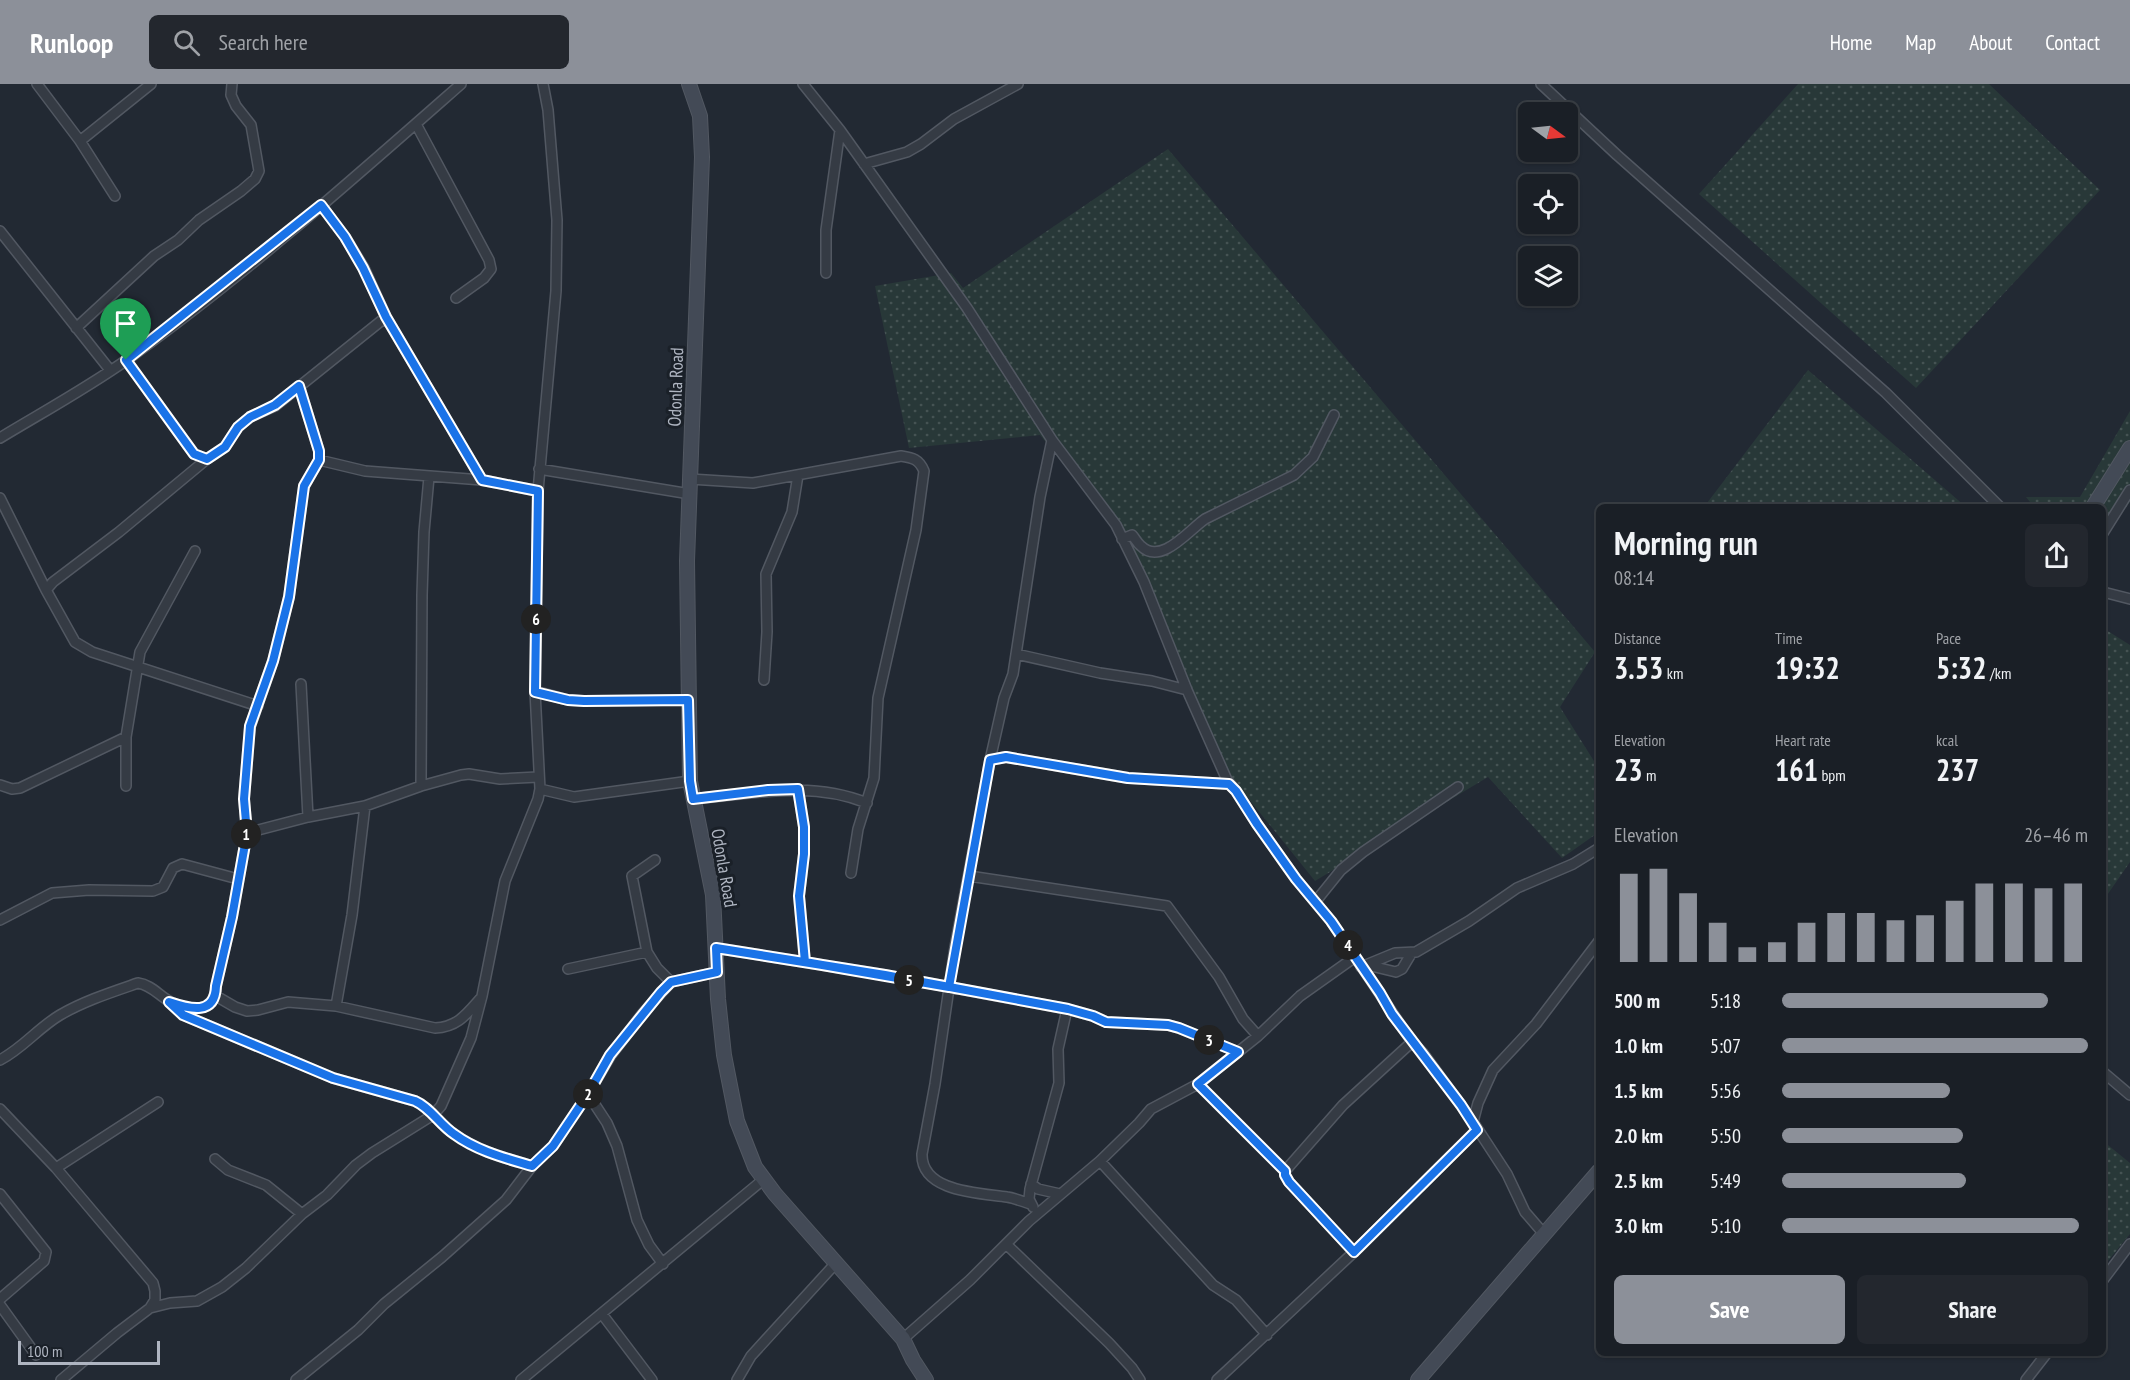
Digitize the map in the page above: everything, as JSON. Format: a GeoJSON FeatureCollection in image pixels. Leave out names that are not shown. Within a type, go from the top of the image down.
{"type":"FeatureCollection","features":[{"type":"Feature","properties":{"kind":"street"},"geometry":{"type":"LineString","coordinates":[[37,84],[80,141],[115,196]]}},
{"type":"Feature","properties":{"kind":"street"},"geometry":{"type":"LineString","coordinates":[[80,141],[151,84]]}},
{"type":"Feature","properties":{"kind":"street"},"geometry":{"type":"LineString","coordinates":[[75,328],[154,256],[178,240],[199,220],[255,179],[259,171],[252,125],[236,106],[231,95],[232,84]]}},
{"type":"Feature","properties":{"kind":"street"},"geometry":{"type":"LineString","coordinates":[[0,438],[126,360],[321,205],[461,84]]}},
{"type":"Feature","properties":{"kind":"street"},"geometry":{"type":"LineString","coordinates":[[150,1308],[170,1303],[197,1301],[222,1287],[260,1256],[302,1214],[327,1195],[356,1165],[433,1115],[445,1098],[471,1038],[482,996],[505,881],[540,789],[535,692],[538,491],[556,291],[557,220],[548,110],[543,84]]}},
{"type":"Feature","properties":{"kind":"street","name":"Odonla Road"},"geometry":{"type":"LineString","coordinates":[[689,84],[700,116],[702,157],[687,561],[690,781],[713,895],[724,1055],[737,1121],[755,1167],[835,1264],[903,1339],[926,1380]]}},
{"type":"Feature","properties":{"kind":"street"},"geometry":{"type":"LineString","coordinates":[[803,84],[840,130],[967,308],[1052,440],[1116,525],[1144,582],[1187,690],[1229,784],[1296,879],[1316,901],[1355,957],[1364,966],[1412,1042],[1423,1053],[1461,1105],[1507,1174],[1525,1212],[1544,1234]]}},
{"type":"Feature","properties":{"kind":"street"},"geometry":{"type":"LineString","coordinates":[[864,164],[907,152],[954,119],[1018,84]]}},
{"type":"Feature","properties":{"kind":"street"},"geometry":{"type":"LineString","coordinates":[[1541,84],[1626,163],[1886,393],[1997,504]]}},
{"type":"Feature","properties":{"kind":"street"},"geometry":{"type":"LineString","coordinates":[[416,124],[489,260],[491,269],[484,278],[456,298]]}},
{"type":"Feature","properties":{"kind":"street"},"geometry":{"type":"LineString","coordinates":[[826,273],[826,230],[840,130]]}},
{"type":"Feature","properties":{"kind":"street"},"geometry":{"type":"LineString","coordinates":[[321,205],[345,237],[363,268],[386,317],[482,480]]}},
{"type":"Feature","properties":{"kind":"street"},"geometry":{"type":"LineString","coordinates":[[0,231],[110,370]]}},
{"type":"Feature","properties":{"kind":"street"},"geometry":{"type":"LineString","coordinates":[[46,590],[53,582],[225,447],[238,427],[250,417],[275,405],[386,317]]}},
{"type":"Feature","properties":{"kind":"street"},"geometry":{"type":"LineString","coordinates":[[126,360],[194,454],[207,459]]}},
{"type":"Feature","properties":{"kind":"street"},"geometry":{"type":"LineString","coordinates":[[169,1002],[198,1009],[208,1006],[216,996],[216,986],[226,947],[247,833],[244,799],[250,726],[273,661],[289,597],[304,486],[319,460],[319,451],[299,386]]}},
{"type":"Feature","properties":{"kind":"street"},"geometry":{"type":"LineString","coordinates":[[1122,539],[1132,535],[1143,549],[1152,552],[1163,551],[1173,546],[1205,519],[1294,475],[1313,457],[1334,415]]}},
{"type":"Feature","properties":{"kind":"street"},"geometry":{"type":"LineString","coordinates":[[1038,1213],[1031,1204],[1009,1197],[988,1196],[945,1185],[927,1174],[922,1164],[949,987],[990,760],[1004,698],[1013,674],[1038,508],[1052,440]]}},
{"type":"Feature","properties":{"kind":"street"},"geometry":{"type":"LineString","coordinates":[[2095,504],[2130,448]]}},
{"type":"Feature","properties":{"kind":"street"},"geometry":{"type":"LineString","coordinates":[[193,471],[194,454]]}},
{"type":"Feature","properties":{"kind":"street"},"geometry":{"type":"LineString","coordinates":[[690,479],[753,483],[901,456],[913,458],[921,463],[924,471],[916,530],[878,698],[874,778],[858,829],[851,873]]}},
{"type":"Feature","properties":{"kind":"street"},"geometry":{"type":"LineString","coordinates":[[319,460],[365,471],[482,480],[538,491]]}},
{"type":"Feature","properties":{"kind":"street"},"geometry":{"type":"LineString","coordinates":[[539,469],[690,494]]}},
{"type":"Feature","properties":{"kind":"street"},"geometry":{"type":"LineString","coordinates":[[764,680],[767,632],[766,574],[792,512],[798,475]]}},
{"type":"Feature","properties":{"kind":"street"},"geometry":{"type":"LineString","coordinates":[[422,786],[422,595],[429,477]]}},
{"type":"Feature","properties":{"kind":"street"},"geometry":{"type":"LineString","coordinates":[[2106,528],[2130,490]]}},
{"type":"Feature","properties":{"kind":"street"},"geometry":{"type":"LineString","coordinates":[[0,498],[75,642],[92,652],[136,668],[258,706]]}},
{"type":"Feature","properties":{"kind":"street"},"geometry":{"type":"LineString","coordinates":[[126,786],[126,737],[140,652],[195,550]]}},
{"type":"Feature","properties":{"kind":"street"},"geometry":{"type":"LineString","coordinates":[[2106,593],[2130,599]]}},
{"type":"Feature","properties":{"kind":"street"},"geometry":{"type":"LineString","coordinates":[[1016,654],[1100,674],[1152,681],[1187,690]]}},
{"type":"Feature","properties":{"kind":"street"},"geometry":{"type":"LineString","coordinates":[[302,684],[308,817]]}},
{"type":"Feature","properties":{"kind":"street"},"geometry":{"type":"LineString","coordinates":[[535,692],[568,700],[584,701],[688,700]]}},
{"type":"Feature","properties":{"kind":"street"},"geometry":{"type":"LineString","coordinates":[[0,785],[12,789],[20,788],[126,737]]}},
{"type":"Feature","properties":{"kind":"street"},"geometry":{"type":"LineString","coordinates":[[990,760],[1013,758],[1128,778],[1229,784]]}},
{"type":"Feature","properties":{"kind":"street"},"geometry":{"type":"LineString","coordinates":[[247,833],[308,817],[365,806],[465,774],[500,779],[538,777]]}},
{"type":"Feature","properties":{"kind":"street"},"geometry":{"type":"LineString","coordinates":[[540,789],[573,797],[690,781]]}},
{"type":"Feature","properties":{"kind":"street"},"geometry":{"type":"LineString","coordinates":[[1316,901],[1341,870],[1363,852],[1458,787]]}},
{"type":"Feature","properties":{"kind":"street"},"geometry":{"type":"LineString","coordinates":[[693,799],[768,790],[798,789],[836,793],[867,803]]}},
{"type":"Feature","properties":{"kind":"street"},"geometry":{"type":"LineString","coordinates":[[798,789],[804,827],[804,854],[799,896],[805,962]]}},
{"type":"Feature","properties":{"kind":"street"},"geometry":{"type":"LineString","coordinates":[[336,1006],[352,915],[365,806]]}},
{"type":"Feature","properties":{"kind":"street"},"geometry":{"type":"LineString","coordinates":[[1364,966],[1396,972],[1402,969],[1411,954],[1469,921],[1517,888],[1573,864],[1596,850]]}},
{"type":"Feature","properties":{"kind":"street"},"geometry":{"type":"LineString","coordinates":[[655,860],[632,876],[647,952],[657,968],[671,982]]}},
{"type":"Feature","properties":{"kind":"street"},"geometry":{"type":"LineString","coordinates":[[0,920],[52,893],[89,890],[153,891],[164,887],[173,868],[182,864],[238,879]]}},
{"type":"Feature","properties":{"kind":"street"},"geometry":{"type":"LineString","coordinates":[[969,876],[1167,906],[1219,977],[1243,1019],[1258,1036]]}},
{"type":"Feature","properties":{"kind":"street"},"geometry":{"type":"LineString","coordinates":[[1217,1380],[1354,1252],[1475,1126],[1478,1103],[1493,1070],[1536,1024],[1596,945]]}},
{"type":"Feature","properties":{"kind":"street"},"geometry":{"type":"LineString","coordinates":[[716,948],[1068,1009],[1106,1022],[1168,1025],[1238,1052]]}},
{"type":"Feature","properties":{"kind":"street"},"geometry":{"type":"LineString","coordinates":[[568,969],[647,952]]}},
{"type":"Feature","properties":{"kind":"street"},"geometry":{"type":"LineString","coordinates":[[1364,966],[1395,953],[1411,954]]}},
{"type":"Feature","properties":{"kind":"street"},"geometry":{"type":"LineString","coordinates":[[903,1339],[970,1280],[1038,1213],[1100,1161],[1139,1124],[1151,1109],[1198,1084],[1258,1036],[1300,996],[1355,957]]}},
{"type":"Feature","properties":{"kind":"street"},"geometry":{"type":"LineString","coordinates":[[296,1380],[358,1330],[384,1304],[442,1257],[506,1200],[532,1166],[553,1146],[588,1094],[610,1055],[671,982],[717,972]]}},
{"type":"Feature","properties":{"kind":"street"},"geometry":{"type":"LineString","coordinates":[[0,1060],[14,1053],[35,1033],[60,1015],[118,990],[138,983],[144,984],[183,1015],[333,1078],[415,1101],[426,1107],[444,1127],[469,1143],[498,1156],[532,1166]]}},
{"type":"Feature","properties":{"kind":"street"},"geometry":{"type":"LineString","coordinates":[[216,996],[247,1011],[288,1002],[336,1006],[435,1028],[447,1028],[458,1023],[482,996]]}},
{"type":"Feature","properties":{"kind":"street"},"geometry":{"type":"LineString","coordinates":[[1031,1204],[1030,1186],[1059,1083],[1058,1049],[1068,1009]]}},
{"type":"Feature","properties":{"kind":"street"},"geometry":{"type":"LineString","coordinates":[[1285,1171],[1343,1104],[1412,1042]]}},
{"type":"Feature","properties":{"kind":"street"},"geometry":{"type":"LineString","coordinates":[[2106,1075],[2130,1095]]}},
{"type":"Feature","properties":{"kind":"street"},"geometry":{"type":"LineString","coordinates":[[1198,1084],[1285,1171],[1289,1182],[1354,1252]]}},
{"type":"Feature","properties":{"kind":"street"},"geometry":{"type":"LineString","coordinates":[[588,1094],[607,1123],[617,1146],[637,1221],[649,1245],[663,1264]]}},
{"type":"Feature","properties":{"kind":"street"},"geometry":{"type":"LineString","coordinates":[[56,1168],[158,1102]]}},
{"type":"Feature","properties":{"kind":"street"},"geometry":{"type":"LineString","coordinates":[[1461,1105],[1478,1103]]}},
{"type":"Feature","properties":{"kind":"street"},"geometry":{"type":"LineString","coordinates":[[0,1109],[56,1168],[153,1283],[155,1291],[155,1300],[150,1308],[61,1380]]}},
{"type":"Feature","properties":{"kind":"street"},"geometry":{"type":"LineString","coordinates":[[215,1159],[228,1170],[266,1185],[302,1214]]}},
{"type":"Feature","properties":{"kind":"street"},"geometry":{"type":"LineString","coordinates":[[1100,1161],[1213,1285],[1236,1300],[1267,1335]]}},
{"type":"Feature","properties":{"kind":"street"},"geometry":{"type":"LineString","coordinates":[[1418,1380],[1596,1174]]}},
{"type":"Feature","properties":{"kind":"street"},"geometry":{"type":"LineString","coordinates":[[521,1380],[764,1179]]}},
{"type":"Feature","properties":{"kind":"street"},"geometry":{"type":"LineString","coordinates":[[1009,1197],[1030,1186],[1045,1192],[1060,1194]]}},
{"type":"Feature","properties":{"kind":"street"},"geometry":{"type":"LineString","coordinates":[[0,1194],[46,1252],[44,1261],[0,1299]]}},
{"type":"Feature","properties":{"kind":"street"},"geometry":{"type":"LineString","coordinates":[[1006,1244],[1109,1343],[1140,1380]]}},
{"type":"Feature","properties":{"kind":"street"},"geometry":{"type":"LineString","coordinates":[[2106,1276],[2130,1244]]}},
{"type":"Feature","properties":{"kind":"street"},"geometry":{"type":"LineString","coordinates":[[741,1378],[751,1356],[835,1264]]}},
{"type":"Feature","properties":{"kind":"street"},"geometry":{"type":"LineString","coordinates":[[155,1291],[170,1303]]}},
{"type":"Feature","properties":{"kind":"street"},"geometry":{"type":"LineString","coordinates":[[0,1305],[36,1355]]}},
{"type":"Feature","properties":{"kind":"street"},"geometry":{"type":"LineString","coordinates":[[602,1314],[652,1380]]}},
{"type":"Feature","properties":{"kind":"street"},"geometry":{"type":"LineString","coordinates":[[2026,1380],[2045,1356]]}},
{"type":"Feature","properties":{"kind":"shaded area"},"geometry":{"type":"Polygon","coordinates":[[[1798,84],[1989,84],[2100,190],[1916,388],[1699,194],[1798,84]]]}},
{"type":"Feature","properties":{"kind":"shaded area"},"geometry":{"type":"Polygon","coordinates":[[[1168,149],[1595,652],[1560,707],[1596,764],[1596,834],[1562,858],[1488,777],[1315,881],[1231,777],[1109,521],[1040,435],[909,448],[875,286],[951,273],[963,288],[1168,149]]]}},
{"type":"Feature","properties":{"kind":"shaded area"},"geometry":{"type":"Polygon","coordinates":[[[1808,370],[1963,504],[1706,504],[1808,370]]]}},
{"type":"Feature","properties":{"kind":"shaded area"},"geometry":{"type":"Polygon","coordinates":[[[2130,411],[2130,502],[2113,525],[2106,525],[2106,504],[2032,504],[2026,497],[2080,497],[2130,411]]]}},
{"type":"Feature","properties":{"kind":"shaded area"},"geometry":{"type":"Polygon","coordinates":[[[2106,630],[2130,645],[2130,862],[2106,897],[2106,630]]]}},
{"type":"Feature","properties":{"kind":"shaded area"},"geometry":{"type":"Polygon","coordinates":[[[2106,1143],[2130,1163],[2130,1234],[2106,1263],[2106,1143]]]}},
{"type":"Feature","properties":{"kind":"route"},"geometry":{"type":"LineString","coordinates":[[126,360],[194,454],[207,459],[225,447],[238,427],[250,417],[275,405],[299,386],[319,451],[319,460],[304,486],[289,597],[273,661],[250,726],[244,799],[247,833],[224,957],[216,986],[216,996],[208,1006],[198,1009],[169,1002],[183,1015],[333,1078],[415,1101],[426,1107],[444,1127],[469,1143],[498,1156],[532,1166],[553,1146],[588,1094],[610,1055],[661,992],[671,982],[717,972],[716,948],[885,975],[949,987],[1068,1009],[1106,1022],[1168,1025],[1238,1052],[1198,1084],[1285,1171],[1289,1182],[1354,1252],[1477,1130],[1423,1053],[1392,1014],[1331,921],[1296,879],[1229,784],[1128,778],[1006,757],[990,760],[949,987],[885,975],[805,962],[799,896],[804,854],[804,827],[798,789],[768,790],[693,799],[690,781],[688,700],[584,701],[557,698],[535,692],[538,491],[482,480],[386,317],[363,268],[345,237],[321,205],[196,307],[126,360]]}}]}
